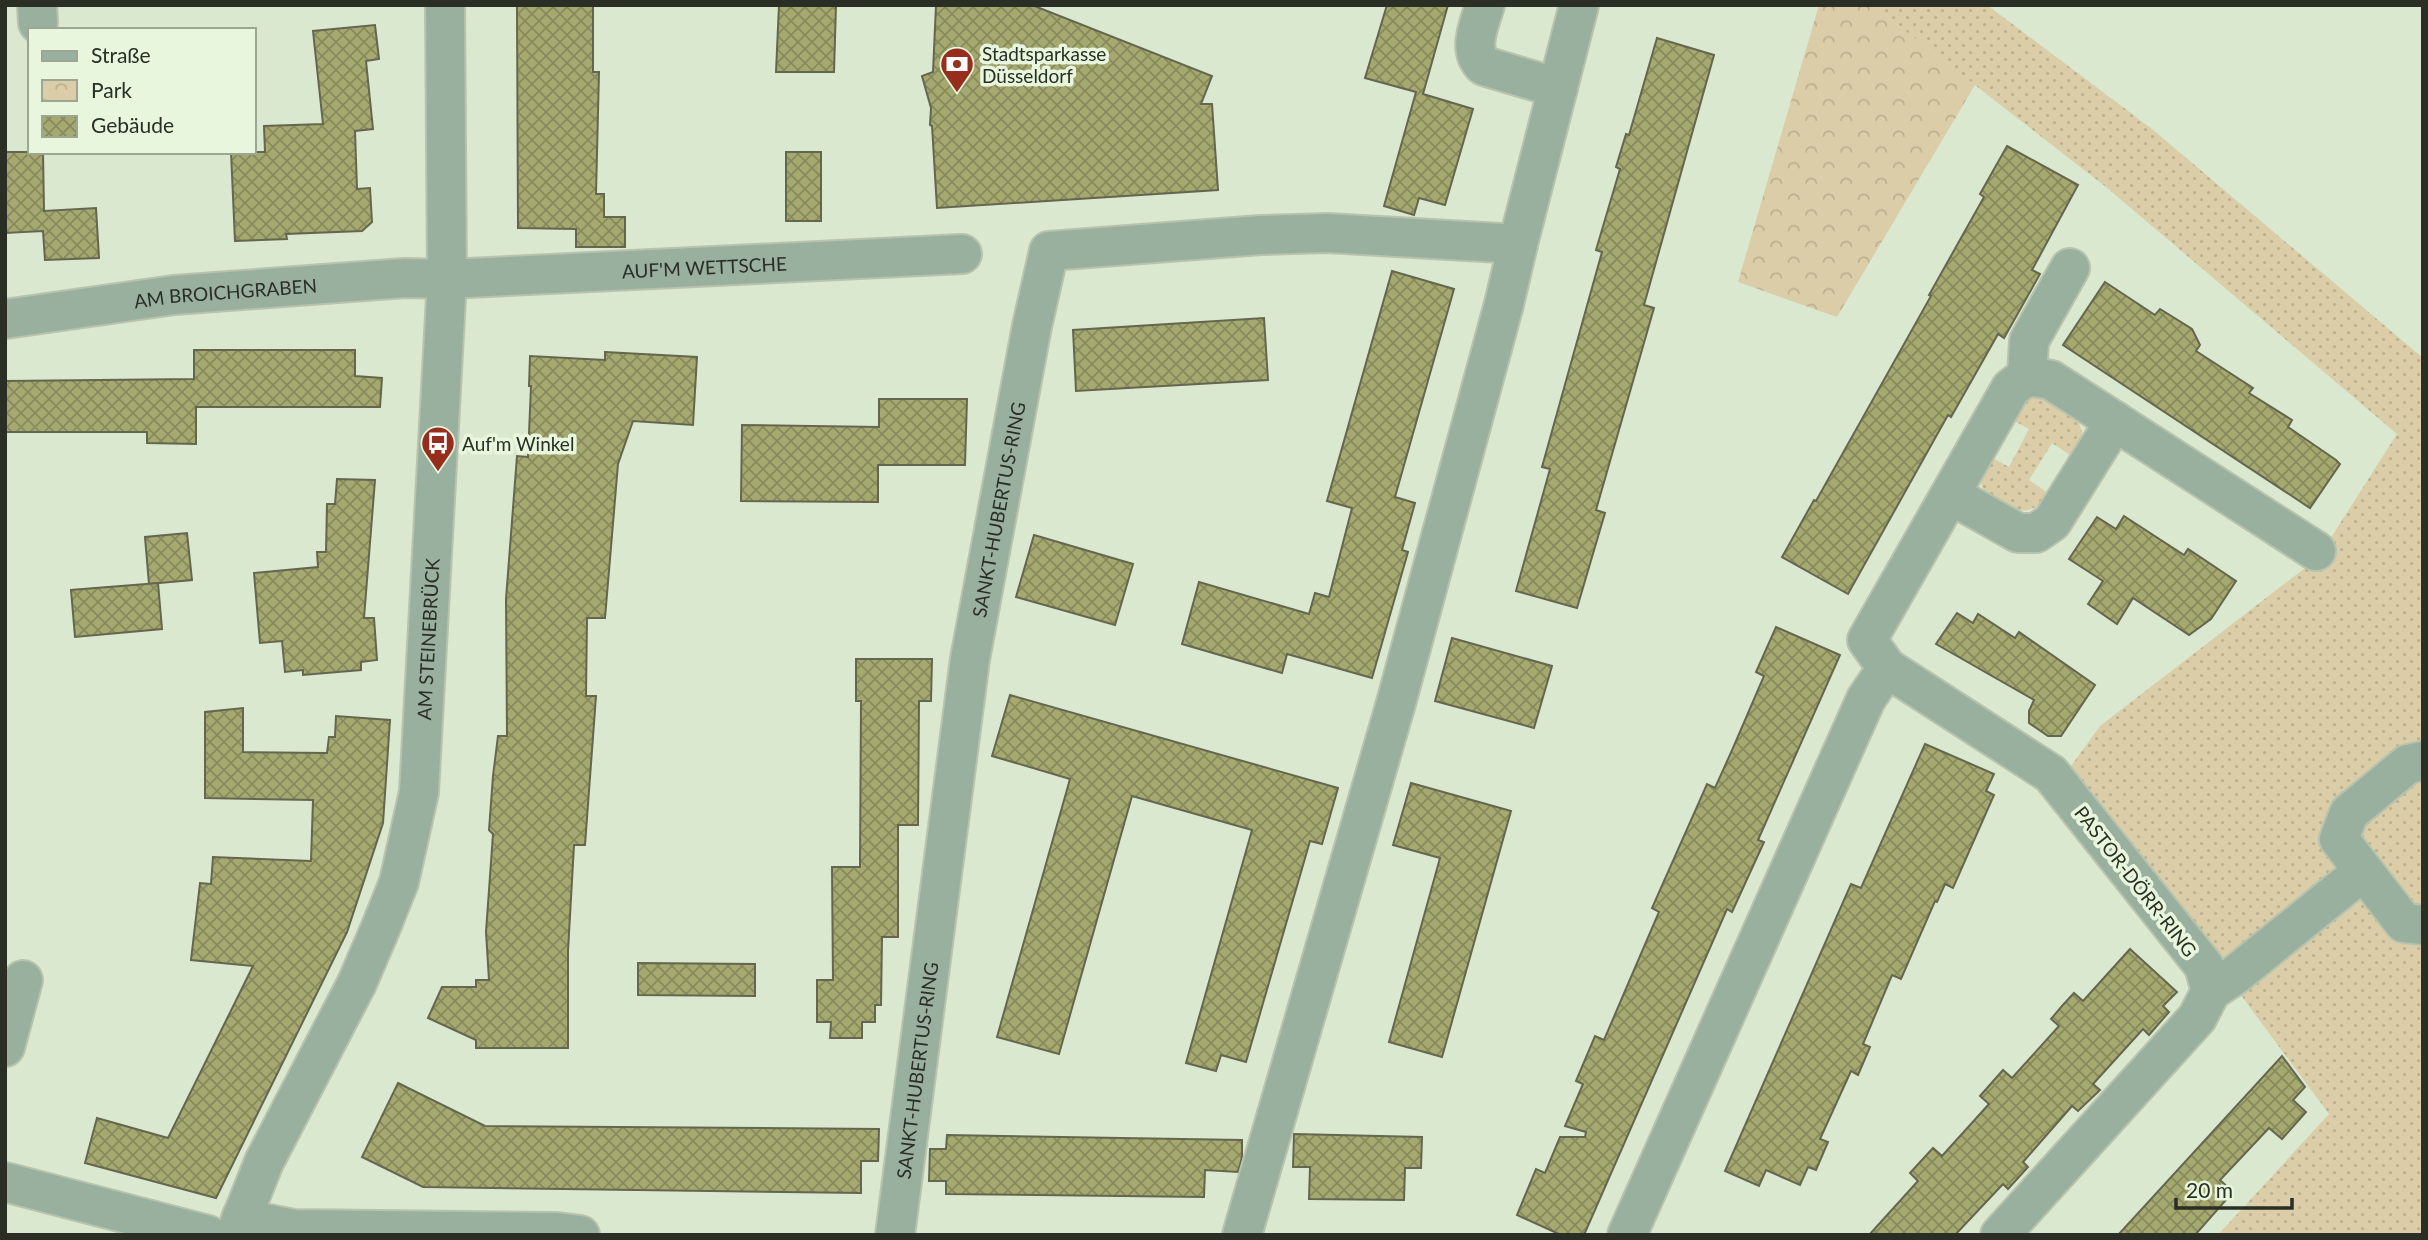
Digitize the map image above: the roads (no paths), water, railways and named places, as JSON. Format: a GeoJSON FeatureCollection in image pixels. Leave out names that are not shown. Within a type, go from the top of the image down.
{"type":"FeatureCollection","features":[{"type":"Feature","properties":{"kind":"street","name":"AM STEINEBRÜCK"},"geometry":{"type":"LineString","coordinates":[[239,1225],[264,1162],[357,982],[381,927],[399,882],[419,792],[447,279],[445,5]]}},
{"type":"Feature","properties":{"kind":"street"},"geometry":{"type":"LineString","coordinates":[[1485,5],[1476,34],[1478,60],[1484,66],[1558,88]]}},
{"type":"Feature","properties":{"kind":"street"},"geometry":{"type":"LineString","coordinates":[[1242,1235],[1396,703],[1501,317],[1579,5]]}},
{"type":"Feature","properties":{"kind":"street","name":"SANKT-HUBERTUS-RING"},"geometry":{"type":"LineString","coordinates":[[895,1235],[970,659],[1032,326],[1049,251],[1261,235],[1327,233],[1518,244]]}},
{"type":"Feature","properties":{"kind":"street","name":"AUF'M WETTSCHE"},"geometry":{"type":"LineString","coordinates":[[447,279],[961,254]]}},
{"type":"Feature","properties":{"kind":"street"},"geometry":{"type":"LineString","coordinates":[[2070,268],[2029,341],[2027,376],[2051,380],[2316,551]]}},
{"type":"Feature","properties":{"kind":"street","name":"AM BROICHGRABEN"},"geometry":{"type":"LineString","coordinates":[[5,319],[174,295],[405,278],[447,279]]}},
{"type":"Feature","properties":{"kind":"street","name":"PASTOR-DÖRR-RING"},"geometry":{"type":"LineString","coordinates":[[2027,376],[2011,387],[1867,640],[1887,668],[2051,774],[2204,966],[2211,991]]}},
{"type":"Feature","properties":{"kind":"street"},"geometry":{"type":"LineString","coordinates":[[1951,495],[2018,533],[2036,533],[2052,522],[2115,421]]}},
{"type":"Feature","properties":{"kind":"street"},"geometry":{"type":"LineString","coordinates":[[1627,1235],[1866,699],[1887,668]]}},
{"type":"Feature","properties":{"kind":"street"},"geometry":{"type":"LineString","coordinates":[[2423,761],[2407,764],[2349,813],[2339,839],[2404,923],[2423,925]]}},
{"type":"Feature","properties":{"kind":"street"},"geometry":{"type":"LineString","coordinates":[[2000,1235],[2197,1018],[2211,991],[2235,975],[2362,872]]}},
{"type":"Feature","properties":{"kind":"street"},"geometry":{"type":"LineString","coordinates":[[5,1047],[23,980]]}},
{"type":"Feature","properties":{"kind":"street"},"geometry":{"type":"LineString","coordinates":[[5,1182],[208,1235]]}},
{"type":"Feature","properties":{"kind":"street"},"geometry":{"type":"LineString","coordinates":[[239,1225],[264,1223],[295,1229],[557,1232],[580,1235]]}},
{"type":"Feature","properties":{"kind":"place","name":"Stadtsparkasse Düsseldorf"},"geometry":{"type":"Point","coordinates":[957,94]}},
{"type":"Feature","properties":{"kind":"place","name":"Auf'm Winkel"},"geometry":{"type":"Point","coordinates":[438,473]}}]}
